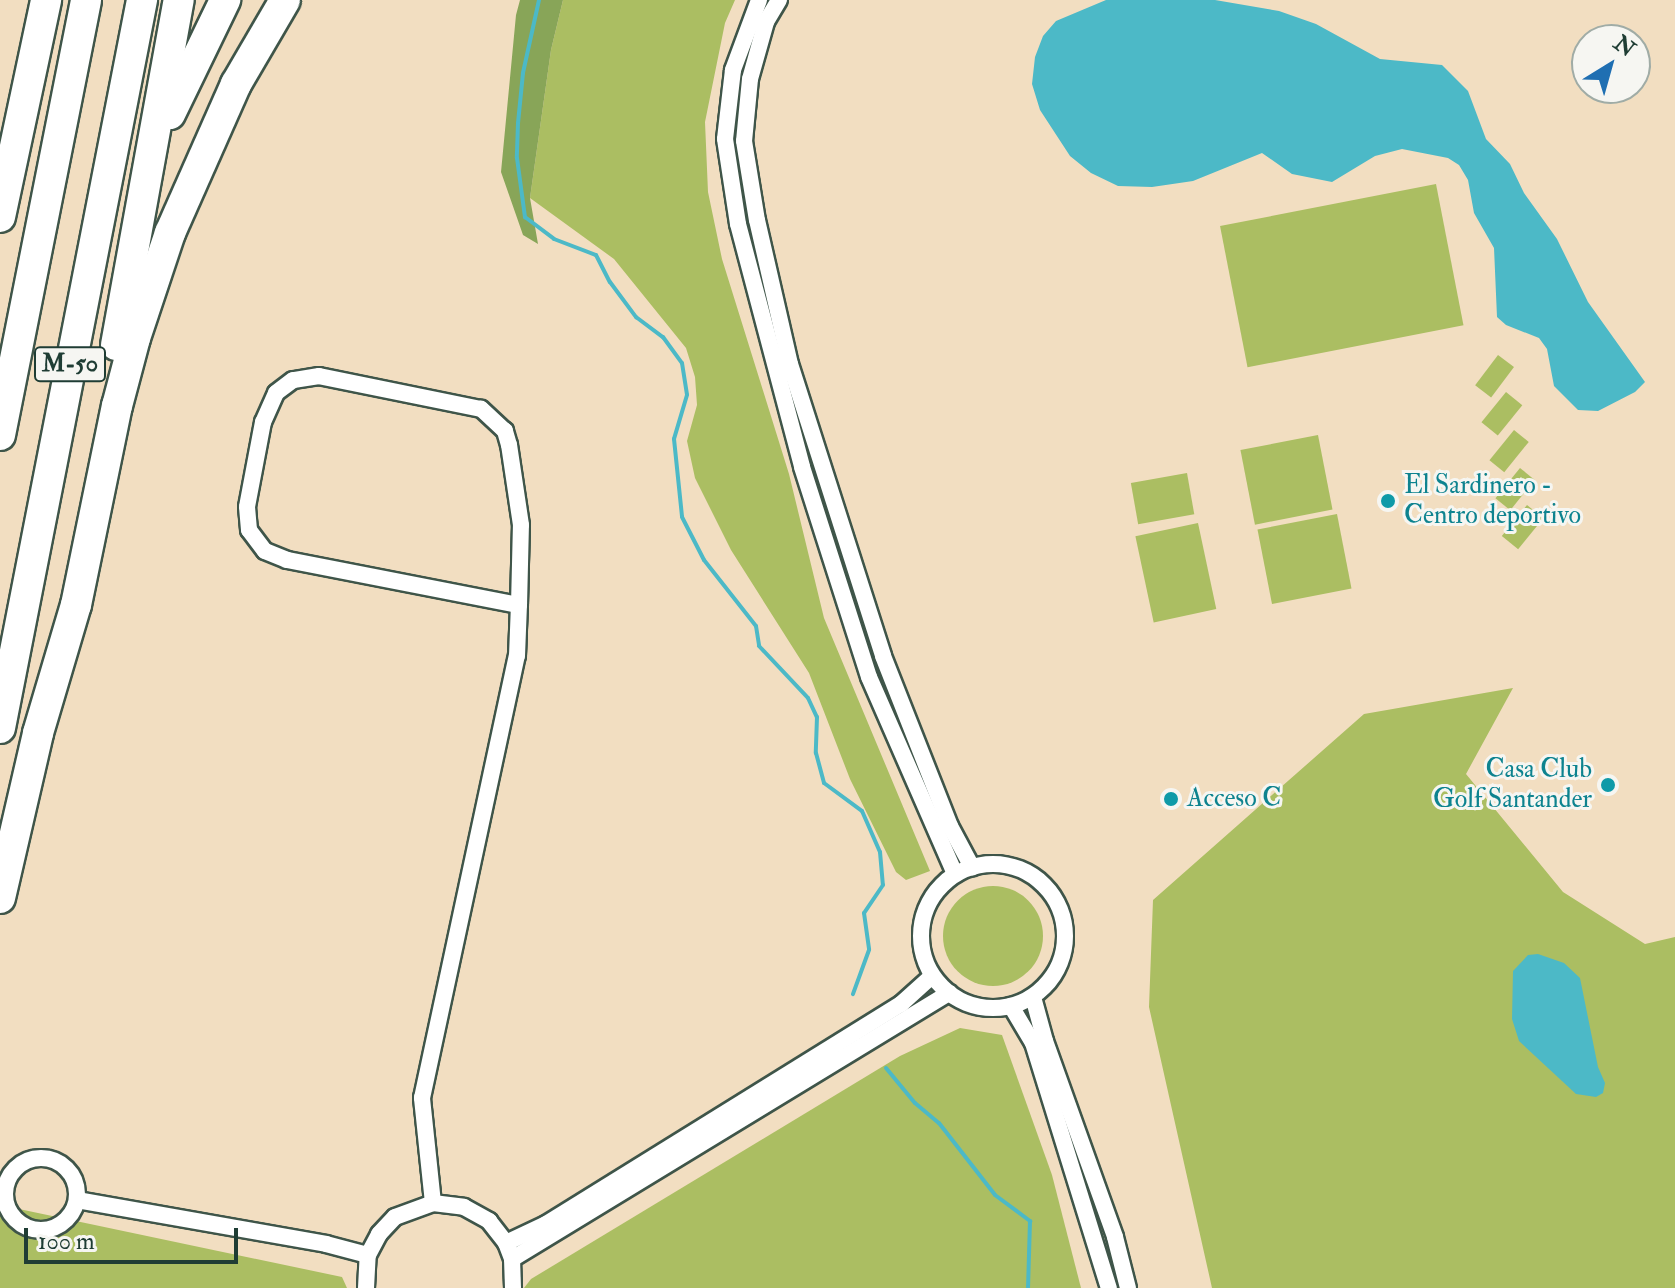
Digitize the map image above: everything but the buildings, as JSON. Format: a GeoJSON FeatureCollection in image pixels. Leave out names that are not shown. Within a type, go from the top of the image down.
{"type":"FeatureCollection","features":[{"type":"Feature","properties":{"kind":"highway"},"geometry":{"type":"LineString","coordinates":[[0,217],[23,46],[23,0]]}},
{"type":"Feature","properties":{"kind":"highway"},"geometry":{"type":"LineString","coordinates":[[0,217],[46,0]]}},
{"type":"Feature","properties":{"kind":"highway","name":"M-50"},"geometry":{"type":"LineString","coordinates":[[0,435],[86,0]]}},
{"type":"Feature","properties":{"kind":"highway","name":"M-50"},"geometry":{"type":"LineString","coordinates":[[0,728],[142,0]]}},
{"type":"Feature","properties":{"kind":"highway","name":"M-50"},"geometry":{"type":"LineString","coordinates":[[0,898],[48,697],[179,0]]}},
{"type":"Feature","properties":{"kind":"highway"},"geometry":{"type":"LineString","coordinates":[[145,192],[171,111],[225,0]]}},
{"type":"Feature","properties":{"kind":"highway"},"geometry":{"type":"LineString","coordinates":[[48,697],[76,605],[117,406],[170,233],[236,84],[285,0]]}},
{"type":"Feature","properties":{"kind":"street"},"geometry":{"type":"LineString","coordinates":[[759,0],[733,70],[725,139],[738,224],[802,467],[869,677],[955,874]]}},
{"type":"Feature","properties":{"kind":"street"},"geometry":{"type":"LineString","coordinates":[[779,0],[766,22],[748,94],[744,141],[757,220],[790,364],[868,613],[950,826],[972,867]]}},
{"type":"Feature","properties":{"kind":"street"},"geometry":{"type":"LineString","coordinates":[[433,1203],[422,1098],[517,656],[519,605],[521,525],[509,445],[505,431],[496,419],[481,409],[319,376],[293,380],[276,393],[263,422],[247,507],[249,530],[265,551],[287,560],[519,605]]}},
{"type":"Feature","properties":{"kind":"street"},"geometry":{"type":"LineString","coordinates":[[992,864],[1022,870],[1046,887],[1064,920],[1065,947],[1056,972],[1033,997],[1011,1006],[993,1009],[969,1005],[949,993],[932,976],[921,946],[922,918],[936,891],[955,874],[972,867],[992,864]]}},
{"type":"Feature","properties":{"kind":"street"},"geometry":{"type":"LineString","coordinates":[[509,1251],[546,1224],[901,1004],[932,976]]}},
{"type":"Feature","properties":{"kind":"street"},"geometry":{"type":"LineString","coordinates":[[509,1251],[949,993]]}},
{"type":"Feature","properties":{"kind":"street"},"geometry":{"type":"LineString","coordinates":[[1033,997],[1045,1041],[1115,1237],[1128,1288]]}},
{"type":"Feature","properties":{"kind":"street"},"geometry":{"type":"LineString","coordinates":[[1011,1006],[1033,1043],[1109,1288]]}},
{"type":"Feature","properties":{"kind":"street"},"geometry":{"type":"LineString","coordinates":[[42,1158],[67,1170],[76,1186],[77,1200],[62,1224],[49,1230],[30,1229],[10,1215],[2,1185],[18,1166],[42,1158]]}},
{"type":"Feature","properties":{"kind":"street"},"geometry":{"type":"LineString","coordinates":[[77,1200],[326,1244],[368,1255]]}},
{"type":"Feature","properties":{"kind":"street"},"geometry":{"type":"LineString","coordinates":[[366,1288],[368,1255],[379,1234],[395,1217],[433,1203],[464,1207],[489,1221],[509,1251],[513,1288]]}},
{"type":"Feature","properties":{"kind":"green space"},"geometry":{"type":"Polygon","coordinates":[[[520,0],[563,0],[551,50],[530,198],[538,244],[523,235],[501,172],[520,0]]]}},
{"type":"Feature","properties":{"kind":"green space"},"geometry":{"type":"Polygon","coordinates":[[[563,0],[735,0],[725,23],[705,122],[708,192],[722,259],[789,474],[824,618],[930,871],[906,880],[896,872],[850,779],[809,673],[731,550],[695,478],[687,441],[697,405],[695,377],[686,348],[614,259],[530,198],[551,50],[563,0]]]}},
{"type":"Feature","properties":{"kind":"green space"},"geometry":{"type":"Polygon","coordinates":[[[1436,184],[1463,325],[1248,367],[1220,226],[1436,184]]]}},
{"type":"Feature","properties":{"kind":"green space"},"geometry":{"type":"Polygon","coordinates":[[[1498,355],[1514,367],[1491,397],[1475,385],[1498,355]]]}},
{"type":"Feature","properties":{"kind":"green space"},"geometry":{"type":"Polygon","coordinates":[[[1506,392],[1522,405],[1498,436],[1481,422],[1506,392]]]}},
{"type":"Feature","properties":{"kind":"green space"},"geometry":{"type":"Polygon","coordinates":[[[1514,430],[1529,442],[1504,472],[1489,460],[1514,430]]]}},
{"type":"Feature","properties":{"kind":"green space"},"geometry":{"type":"Polygon","coordinates":[[[1318,435],[1333,510],[1255,525],[1240,450],[1318,435]]]}},
{"type":"Feature","properties":{"kind":"green space"},"geometry":{"type":"Polygon","coordinates":[[[1520,468],[1535,480],[1510,510],[1495,498],[1520,468]]]}},
{"type":"Feature","properties":{"kind":"green space"},"geometry":{"type":"Polygon","coordinates":[[[1187,473],[1194,514],[1138,524],[1131,483],[1187,473]]]}},
{"type":"Feature","properties":{"kind":"green space"},"geometry":{"type":"Polygon","coordinates":[[[1527,505],[1543,518],[1518,549],[1502,536],[1527,505]]]}},
{"type":"Feature","properties":{"kind":"green space"},"geometry":{"type":"Polygon","coordinates":[[[1337,514],[1352,589],[1272,604],[1257,529],[1337,514]]]}},
{"type":"Feature","properties":{"kind":"green space"},"geometry":{"type":"Polygon","coordinates":[[[1198,523],[1216,609],[1154,622],[1135,536],[1198,523]]]}},
{"type":"Feature","properties":{"kind":"green space"},"geometry":{"type":"Polygon","coordinates":[[[1513,688],[1466,774],[1563,892],[1645,944],[1675,937],[1675,1288],[1212,1288],[1149,1007],[1153,900],[1364,714],[1513,688]]]}},
{"type":"Feature","properties":{"kind":"green space"},"geometry":{"type":"Polygon","coordinates":[[[993,886],[1012,890],[1028,901],[1039,917],[1043,936],[1039,955],[1028,971],[1012,982],[993,986],[974,982],[958,971],[947,955],[943,936],[947,917],[958,901],[974,890],[993,886]]]}},
{"type":"Feature","properties":{"kind":"green space"},"geometry":{"type":"Polygon","coordinates":[[[960,1028],[1002,1035],[1052,1175],[1081,1288],[524,1288],[531,1279],[900,1056],[960,1028]]]}},
{"type":"Feature","properties":{"kind":"green space"},"geometry":{"type":"Polygon","coordinates":[[[0,1205],[342,1277],[347,1288],[0,1288],[0,1205]]]}},
{"type":"Feature","properties":{"kind":"water"},"geometry":{"type":"Polygon","coordinates":[[[1106,0],[1215,0],[1279,11],[1316,24],[1380,59],[1442,65],[1468,91],[1486,139],[1510,164],[1524,193],[1557,239],[1588,302],[1645,382],[1635,392],[1598,411],[1578,410],[1554,386],[1547,349],[1539,338],[1506,325],[1497,317],[1494,248],[1474,213],[1468,180],[1459,165],[1448,158],[1402,149],[1375,156],[1332,182],[1292,174],[1262,153],[1193,181],[1152,187],[1118,186],[1091,173],[1070,156],[1040,110],[1032,84],[1035,57],[1043,36],[1056,21],[1106,0]]]}},
{"type":"Feature","properties":{"kind":"water"},"geometry":{"type":"Polygon","coordinates":[[[1538,954],[1564,963],[1580,978],[1598,1067],[1605,1083],[1603,1093],[1596,1097],[1576,1094],[1519,1041],[1512,1019],[1513,971],[1528,955],[1538,954]]]}},
{"type":"Feature","properties":{"kind":"waterway"},"geometry":{"type":"LineString","coordinates":[[539,0],[523,73],[518,123],[517,158],[525,217],[554,239],[596,255],[610,282],[636,317],[663,337],[682,363],[687,395],[674,439],[682,517],[704,560],[756,626],[759,646],[808,698],[817,717],[816,753],[824,783],[862,811],[880,852],[883,885],[864,913],[869,950],[853,994]]}},
{"type":"Feature","properties":{"kind":"waterway"},"geometry":{"type":"LineString","coordinates":[[886,1068],[915,1103],[939,1123],[995,1195],[1030,1221],[1028,1288]]}},
{"type":"Feature","properties":{"kind":"place","name":"El Sardinero - Centro deportivo"},"geometry":{"type":"Point","coordinates":[1388,501]}},
{"type":"Feature","properties":{"kind":"place","name":"Casa Club Golf Santander"},"geometry":{"type":"Point","coordinates":[1608,785]}},
{"type":"Feature","properties":{"kind":"place","name":"Acceso C"},"geometry":{"type":"Point","coordinates":[1171,799]}}]}
